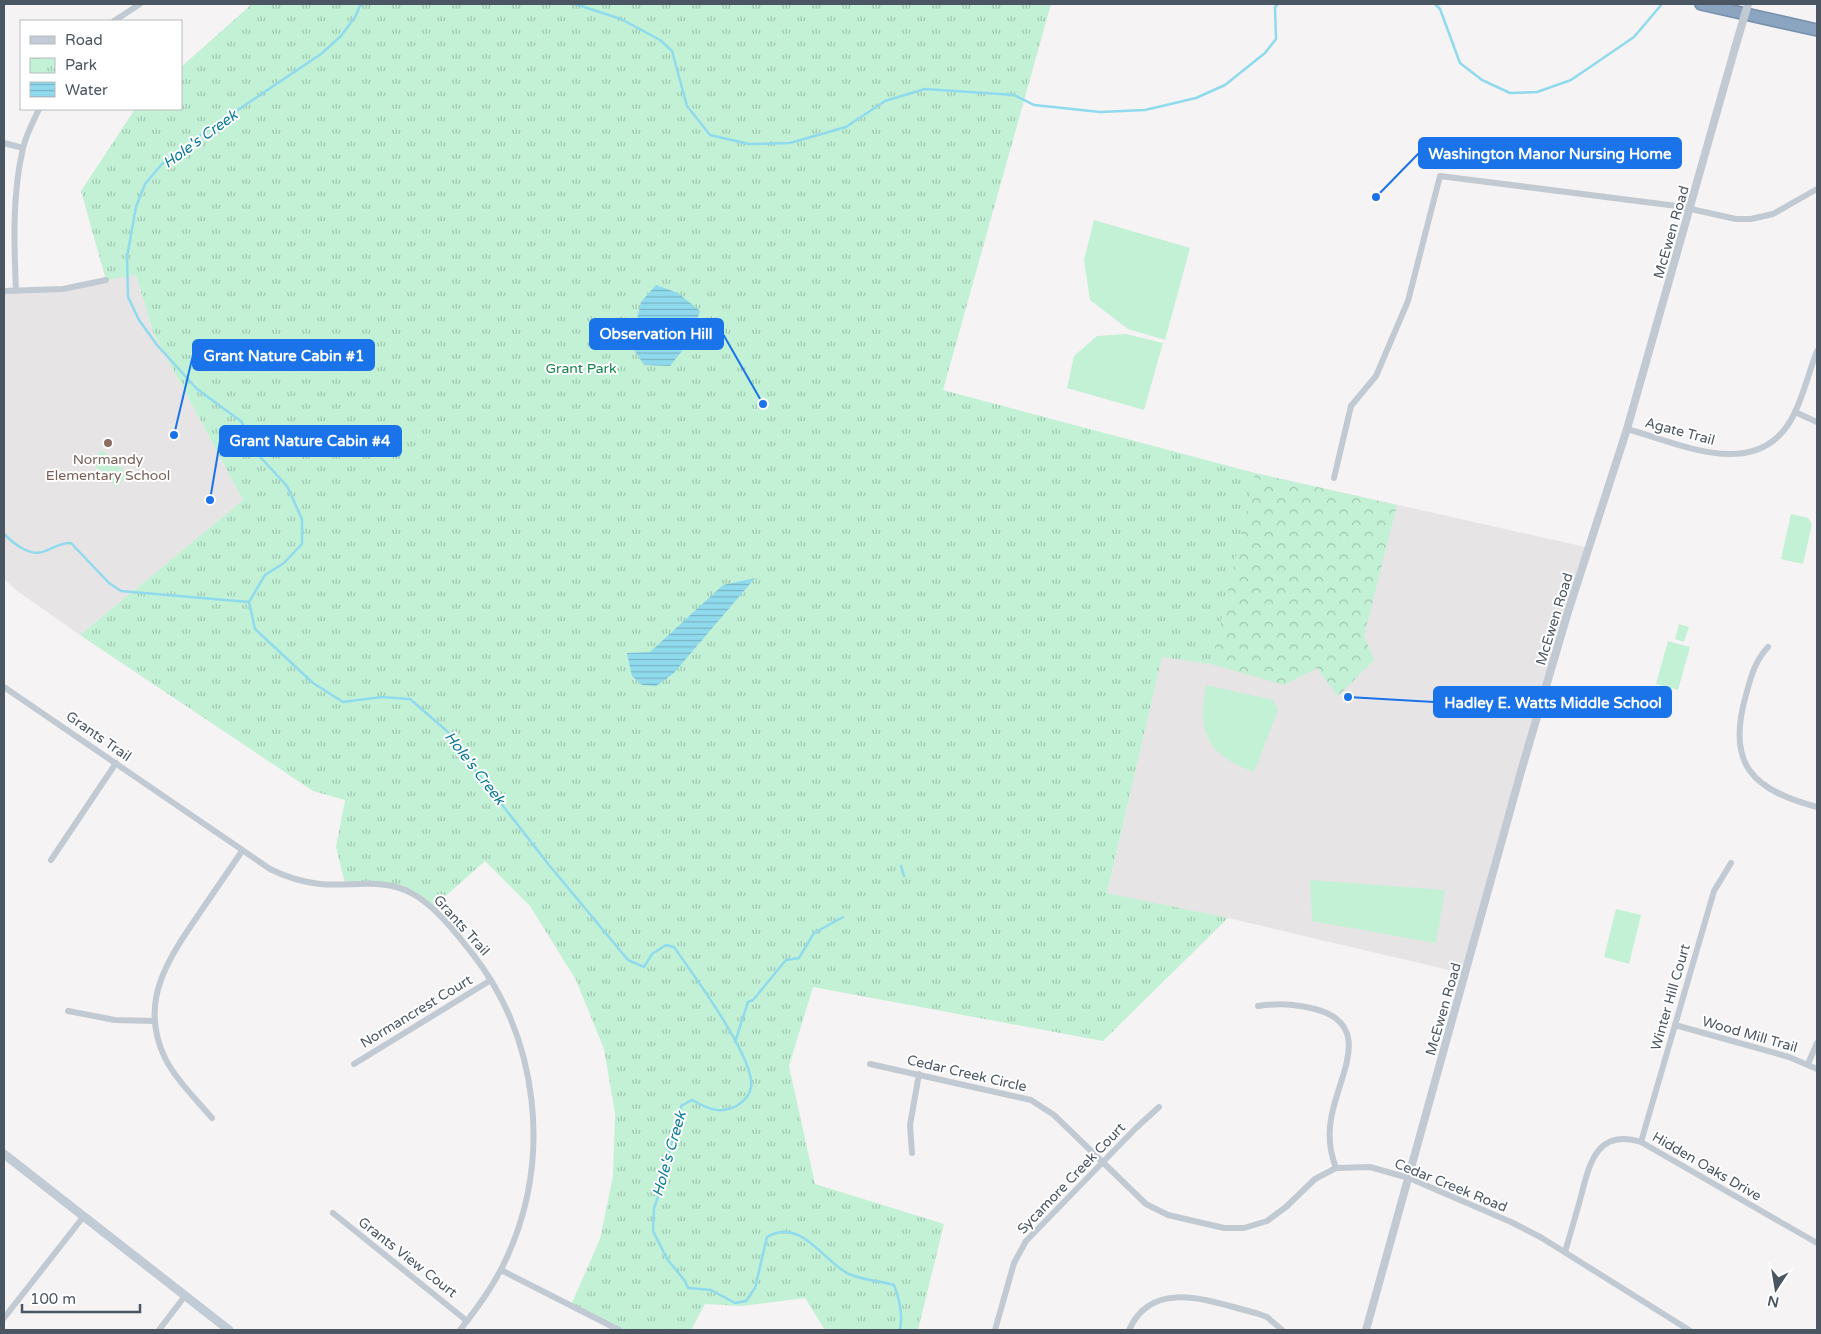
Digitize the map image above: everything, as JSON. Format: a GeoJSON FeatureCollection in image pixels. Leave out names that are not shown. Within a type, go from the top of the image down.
{"type":"FeatureCollection","features":[{"type":"Feature","properties":{"kind":"highway"},"geometry":{"type":"LineString","coordinates":[[1701,4],[1817,30]]}},
{"type":"Feature","properties":{"kind":"main road"},"geometry":{"type":"LineString","coordinates":[[4,1154],[229,1330]]}},
{"type":"Feature","properties":{"kind":"street"},"geometry":{"type":"LineString","coordinates":[[116,20],[140,4]]}},
{"type":"Feature","properties":{"kind":"street","name":"McEwen Road"},"geometry":{"type":"LineString","coordinates":[[1366,1330],[1524,758],[1567,615],[1627,430],[1748,4]]}},
{"type":"Feature","properties":{"kind":"street"},"geometry":{"type":"LineString","coordinates":[[16,291],[15,203],[23,148],[38,110]]}},
{"type":"Feature","properties":{"kind":"street"},"geometry":{"type":"LineString","coordinates":[[4,143],[23,148]]}},
{"type":"Feature","properties":{"kind":"street"},"geometry":{"type":"LineString","coordinates":[[1334,478],[1351,406],[1376,376],[1408,301],[1440,176],[1462,177],[1690,210],[1724,218],[1751,219],[1773,214],[1817,189]]}},
{"type":"Feature","properties":{"kind":"street"},"geometry":{"type":"LineString","coordinates":[[4,291],[62,289],[106,280]]}},
{"type":"Feature","properties":{"kind":"street","name":"Agate Trail"},"geometry":{"type":"LineString","coordinates":[[1627,430],[1710,453],[1732,455],[1746,453],[1767,444],[1784,430],[1795,412],[1817,351]]}},
{"type":"Feature","properties":{"kind":"street"},"geometry":{"type":"LineString","coordinates":[[1795,412],[1817,422]]}},
{"type":"Feature","properties":{"kind":"street"},"geometry":{"type":"LineString","coordinates":[[1768,647],[1753,668],[1739,716],[1738,737],[1743,756],[1754,776],[1769,790],[1788,799],[1817,807]]}},
{"type":"Feature","properties":{"kind":"street","name":"Grants Trail"},"geometry":{"type":"LineString","coordinates":[[4,686],[270,869],[296,880],[322,884],[376,884],[401,888],[412,894],[432,908],[464,944],[491,980],[506,1009],[522,1052],[534,1119],[532,1174],[527,1201],[515,1238],[501,1270],[468,1321],[460,1330]]}},
{"type":"Feature","properties":{"kind":"street"},"geometry":{"type":"LineString","coordinates":[[51,860],[116,763]]}},
{"type":"Feature","properties":{"kind":"street"},"geometry":{"type":"LineString","coordinates":[[212,1118],[172,1069],[159,1044],[155,1021],[158,986],[167,962],[242,851]]}},
{"type":"Feature","properties":{"kind":"street","name":"Winter Hill Court"},"geometry":{"type":"LineString","coordinates":[[1641,1142],[1714,891],[1731,863]]}},
{"type":"Feature","properties":{"kind":"street","name":"Normancrest Court"},"geometry":{"type":"LineString","coordinates":[[354,1064],[491,980]]}},
{"type":"Feature","properties":{"kind":"street"},"geometry":{"type":"LineString","coordinates":[[1258,1006],[1277,1003],[1294,1004],[1328,1013],[1345,1028],[1349,1048],[1330,1127],[1331,1150],[1336,1168]]}},
{"type":"Feature","properties":{"kind":"street"},"geometry":{"type":"LineString","coordinates":[[68,1011],[115,1020],[155,1021]]}},
{"type":"Feature","properties":{"kind":"street","name":"Wood Mill Trail"},"geometry":{"type":"LineString","coordinates":[[1675,1025],[1808,1064],[1817,1069]]}},
{"type":"Feature","properties":{"kind":"street"},"geometry":{"type":"LineString","coordinates":[[1808,1064],[1817,1043]]}},
{"type":"Feature","properties":{"kind":"street","name":"Cedar Creek Circle"},"geometry":{"type":"LineString","coordinates":[[870,1064],[1031,1100],[1054,1115],[1076,1136]]}},
{"type":"Feature","properties":{"kind":"street"},"geometry":{"type":"LineString","coordinates":[[912,1153],[910,1124],[919,1074]]}},
{"type":"Feature","properties":{"kind":"street","name":"Sycamore Creek Court"},"geometry":{"type":"LineString","coordinates":[[995,1330],[1014,1262],[1026,1241],[1102,1162],[1159,1107]]}},
{"type":"Feature","properties":{"kind":"street","name":"Cedar Creek Road"},"geometry":{"type":"LineString","coordinates":[[1076,1136],[1154,1209],[1177,1217],[1234,1229],[1267,1221],[1286,1207],[1315,1179],[1336,1168],[1370,1167],[1409,1178],[1511,1222],[1565,1252],[1689,1330]]}},
{"type":"Feature","properties":{"kind":"street","name":"Hidden Oaks Drive"},"geometry":{"type":"LineString","coordinates":[[1565,1252],[1594,1156],[1612,1141],[1621,1139],[1641,1142],[1817,1243]]}},
{"type":"Feature","properties":{"kind":"street","name":"Grants View Court"},"geometry":{"type":"LineString","coordinates":[[333,1213],[468,1321]]}},
{"type":"Feature","properties":{"kind":"street"},"geometry":{"type":"LineString","coordinates":[[4,1318],[84,1216]]}},
{"type":"Feature","properties":{"kind":"street"},"geometry":{"type":"LineString","coordinates":[[501,1270],[619,1330]]}},
{"type":"Feature","properties":{"kind":"street"},"geometry":{"type":"LineString","coordinates":[[159,1330],[185,1296]]}},
{"type":"Feature","properties":{"kind":"street"},"geometry":{"type":"LineString","coordinates":[[1129,1330],[1146,1308],[1162,1300],[1181,1296],[1256,1312],[1268,1318],[1282,1330]]}},
{"type":"Feature","properties":{"kind":"shaded area","name":"Normandy Elementary School"},"geometry":{"type":"Polygon","coordinates":[[[136,275],[153,332],[243,500],[80,635],[16,590],[4,578],[4,291],[37,291],[136,275]]]}},
{"type":"Feature","properties":{"kind":"shaded area"},"geometry":{"type":"Polygon","coordinates":[[[1255,473],[1590,548],[1466,974],[1228,918],[1107,894],[1162,656],[1211,664],[1255,473]]]}},
{"type":"Feature","properties":{"kind":"green space","name":"Grant Park"},"geometry":{"type":"Polygon","coordinates":[[[252,4],[1051,4],[943,390],[1255,473],[1211,664],[1162,657],[1107,893],[1228,918],[1103,1041],[813,987],[789,1066],[815,1184],[944,1224],[918,1330],[825,1330],[805,1298],[742,1306],[705,1304],[691,1330],[619,1330],[571,1305],[600,1239],[613,1176],[615,1113],[604,1049],[576,980],[530,906],[485,861],[432,908],[401,889],[345,884],[336,847],[345,800],[313,791],[80,635],[243,500],[153,332],[136,275],[106,280],[81,191],[134,110],[182,110],[182,66],[252,4]]]}},
{"type":"Feature","properties":{"kind":"green space"},"geometry":{"type":"Polygon","coordinates":[[[1094,220],[1190,248],[1165,340],[1128,329],[1090,300],[1084,260],[1094,220]]]}},
{"type":"Feature","properties":{"kind":"green space"},"geometry":{"type":"Polygon","coordinates":[[[1126,334],[1163,343],[1144,410],[1067,388],[1074,356],[1097,336],[1126,334]]]}},
{"type":"Feature","properties":{"kind":"green space"},"geometry":{"type":"Polygon","coordinates":[[[102,450],[128,475],[117,487],[91,462],[102,450]]]}},
{"type":"Feature","properties":{"kind":"green space"},"geometry":{"type":"Polygon","coordinates":[[[1255,473],[1397,505],[1364,636],[1374,660],[1338,696],[1317,668],[1284,685],[1211,664],[1255,473]]]}},
{"type":"Feature","properties":{"kind":"green space"},"geometry":{"type":"Polygon","coordinates":[[[1791,514],[1808,518],[1812,524],[1803,564],[1781,559],[1791,514]]]}},
{"type":"Feature","properties":{"kind":"green space"},"geometry":{"type":"Polygon","coordinates":[[[1679,624],[1689,627],[1684,642],[1675,639],[1679,624]]]}},
{"type":"Feature","properties":{"kind":"green space"},"geometry":{"type":"Polygon","coordinates":[[[1668,641],[1690,647],[1678,690],[1656,684],[1668,641]]]}},
{"type":"Feature","properties":{"kind":"green space"},"geometry":{"type":"Polygon","coordinates":[[[1206,685],[1273,700],[1278,710],[1254,772],[1226,758],[1216,750],[1209,740],[1203,717],[1206,685]]]}},
{"type":"Feature","properties":{"kind":"green space"},"geometry":{"type":"Polygon","coordinates":[[[1310,880],[1445,890],[1436,943],[1312,921],[1310,880]]]}},
{"type":"Feature","properties":{"kind":"green space"},"geometry":{"type":"Polygon","coordinates":[[[1616,909],[1641,915],[1629,964],[1604,957],[1616,909]]]}},
{"type":"Feature","properties":{"kind":"water"},"geometry":{"type":"Polygon","coordinates":[[[656,285],[678,293],[700,311],[689,342],[670,366],[644,365],[631,345],[641,302],[656,285]]]}},
{"type":"Feature","properties":{"kind":"water"},"geometry":{"type":"Polygon","coordinates":[[[755,578],[673,674],[656,686],[642,685],[632,676],[627,653],[650,652],[723,585],[755,578]]]}},
{"type":"Feature","properties":{"kind":"waterway","name":"Hole's Creek"},"geometry":{"type":"LineString","coordinates":[[361,4],[355,17],[341,36],[321,54],[205,132],[162,164],[145,184],[136,207],[127,257],[128,297],[139,320],[157,345],[197,389],[242,422],[249,445],[287,486],[302,519],[302,544],[284,563],[265,575],[249,602],[255,629],[313,683],[343,702],[381,697],[410,699],[448,732],[549,865],[628,960],[644,967],[652,954],[666,945],[674,947],[708,995],[744,1057],[750,1074],[751,1087],[748,1095],[742,1102],[726,1110],[715,1110],[692,1100],[681,1106],[680,1122],[670,1147],[662,1186],[654,1208],[653,1231],[667,1259],[685,1281],[688,1288],[711,1290],[735,1303],[746,1301],[755,1288],[767,1237],[780,1232],[791,1233],[811,1244],[849,1274],[894,1285],[900,1307],[900,1330]]}},
{"type":"Feature","properties":{"kind":"waterway","name":"Hole's Creek"},"geometry":{"type":"LineString","coordinates":[[575,4],[621,19],[660,40],[672,51],[687,106],[710,135],[749,144],[790,143],[846,127],[885,101],[925,89],[1014,95],[1034,105],[1100,112],[1145,110],[1196,98],[1225,85],[1265,53],[1276,39],[1275,7],[1278,4]]}},
{"type":"Feature","properties":{"kind":"waterway","name":"Hole's Creek"},"geometry":{"type":"LineString","coordinates":[[1435,4],[1440,9],[1460,63],[1482,80],[1510,93],[1537,92],[1571,80],[1634,37],[1662,4]]}},
{"type":"Feature","properties":{"kind":"waterway"},"geometry":{"type":"LineString","coordinates":[[4,534],[17,545],[34,553],[40,553],[61,544],[71,543],[109,583],[121,591],[249,602]]}},
{"type":"Feature","properties":{"kind":"waterway"},"geometry":{"type":"LineString","coordinates":[[901,866],[904,876]]}},
{"type":"Feature","properties":{"kind":"waterway"},"geometry":{"type":"LineString","coordinates":[[735,1042],[748,1002],[753,1000],[786,960],[799,958],[814,933],[843,917]]}},
{"type":"Feature","properties":{"kind":"place","name":"Washington Manor Nursing Home"},"geometry":{"type":"Point","coordinates":[1376,197]}},
{"type":"Feature","properties":{"kind":"place","name":"Observation Hill"},"geometry":{"type":"Point","coordinates":[763,404]}},
{"type":"Feature","properties":{"kind":"place","name":"Grant Nature Cabin #1"},"geometry":{"type":"Point","coordinates":[174,435]}},
{"type":"Feature","properties":{"kind":"place","name":"Normandy Elementary School"},"geometry":{"type":"Point","coordinates":[108,443]}},
{"type":"Feature","properties":{"kind":"place","name":"Grant Nature Cabin #4"},"geometry":{"type":"Point","coordinates":[210,500]}},
{"type":"Feature","properties":{"kind":"place","name":"Hadley E. Watts Middle School"},"geometry":{"type":"Point","coordinates":[1348,697]}}]}
